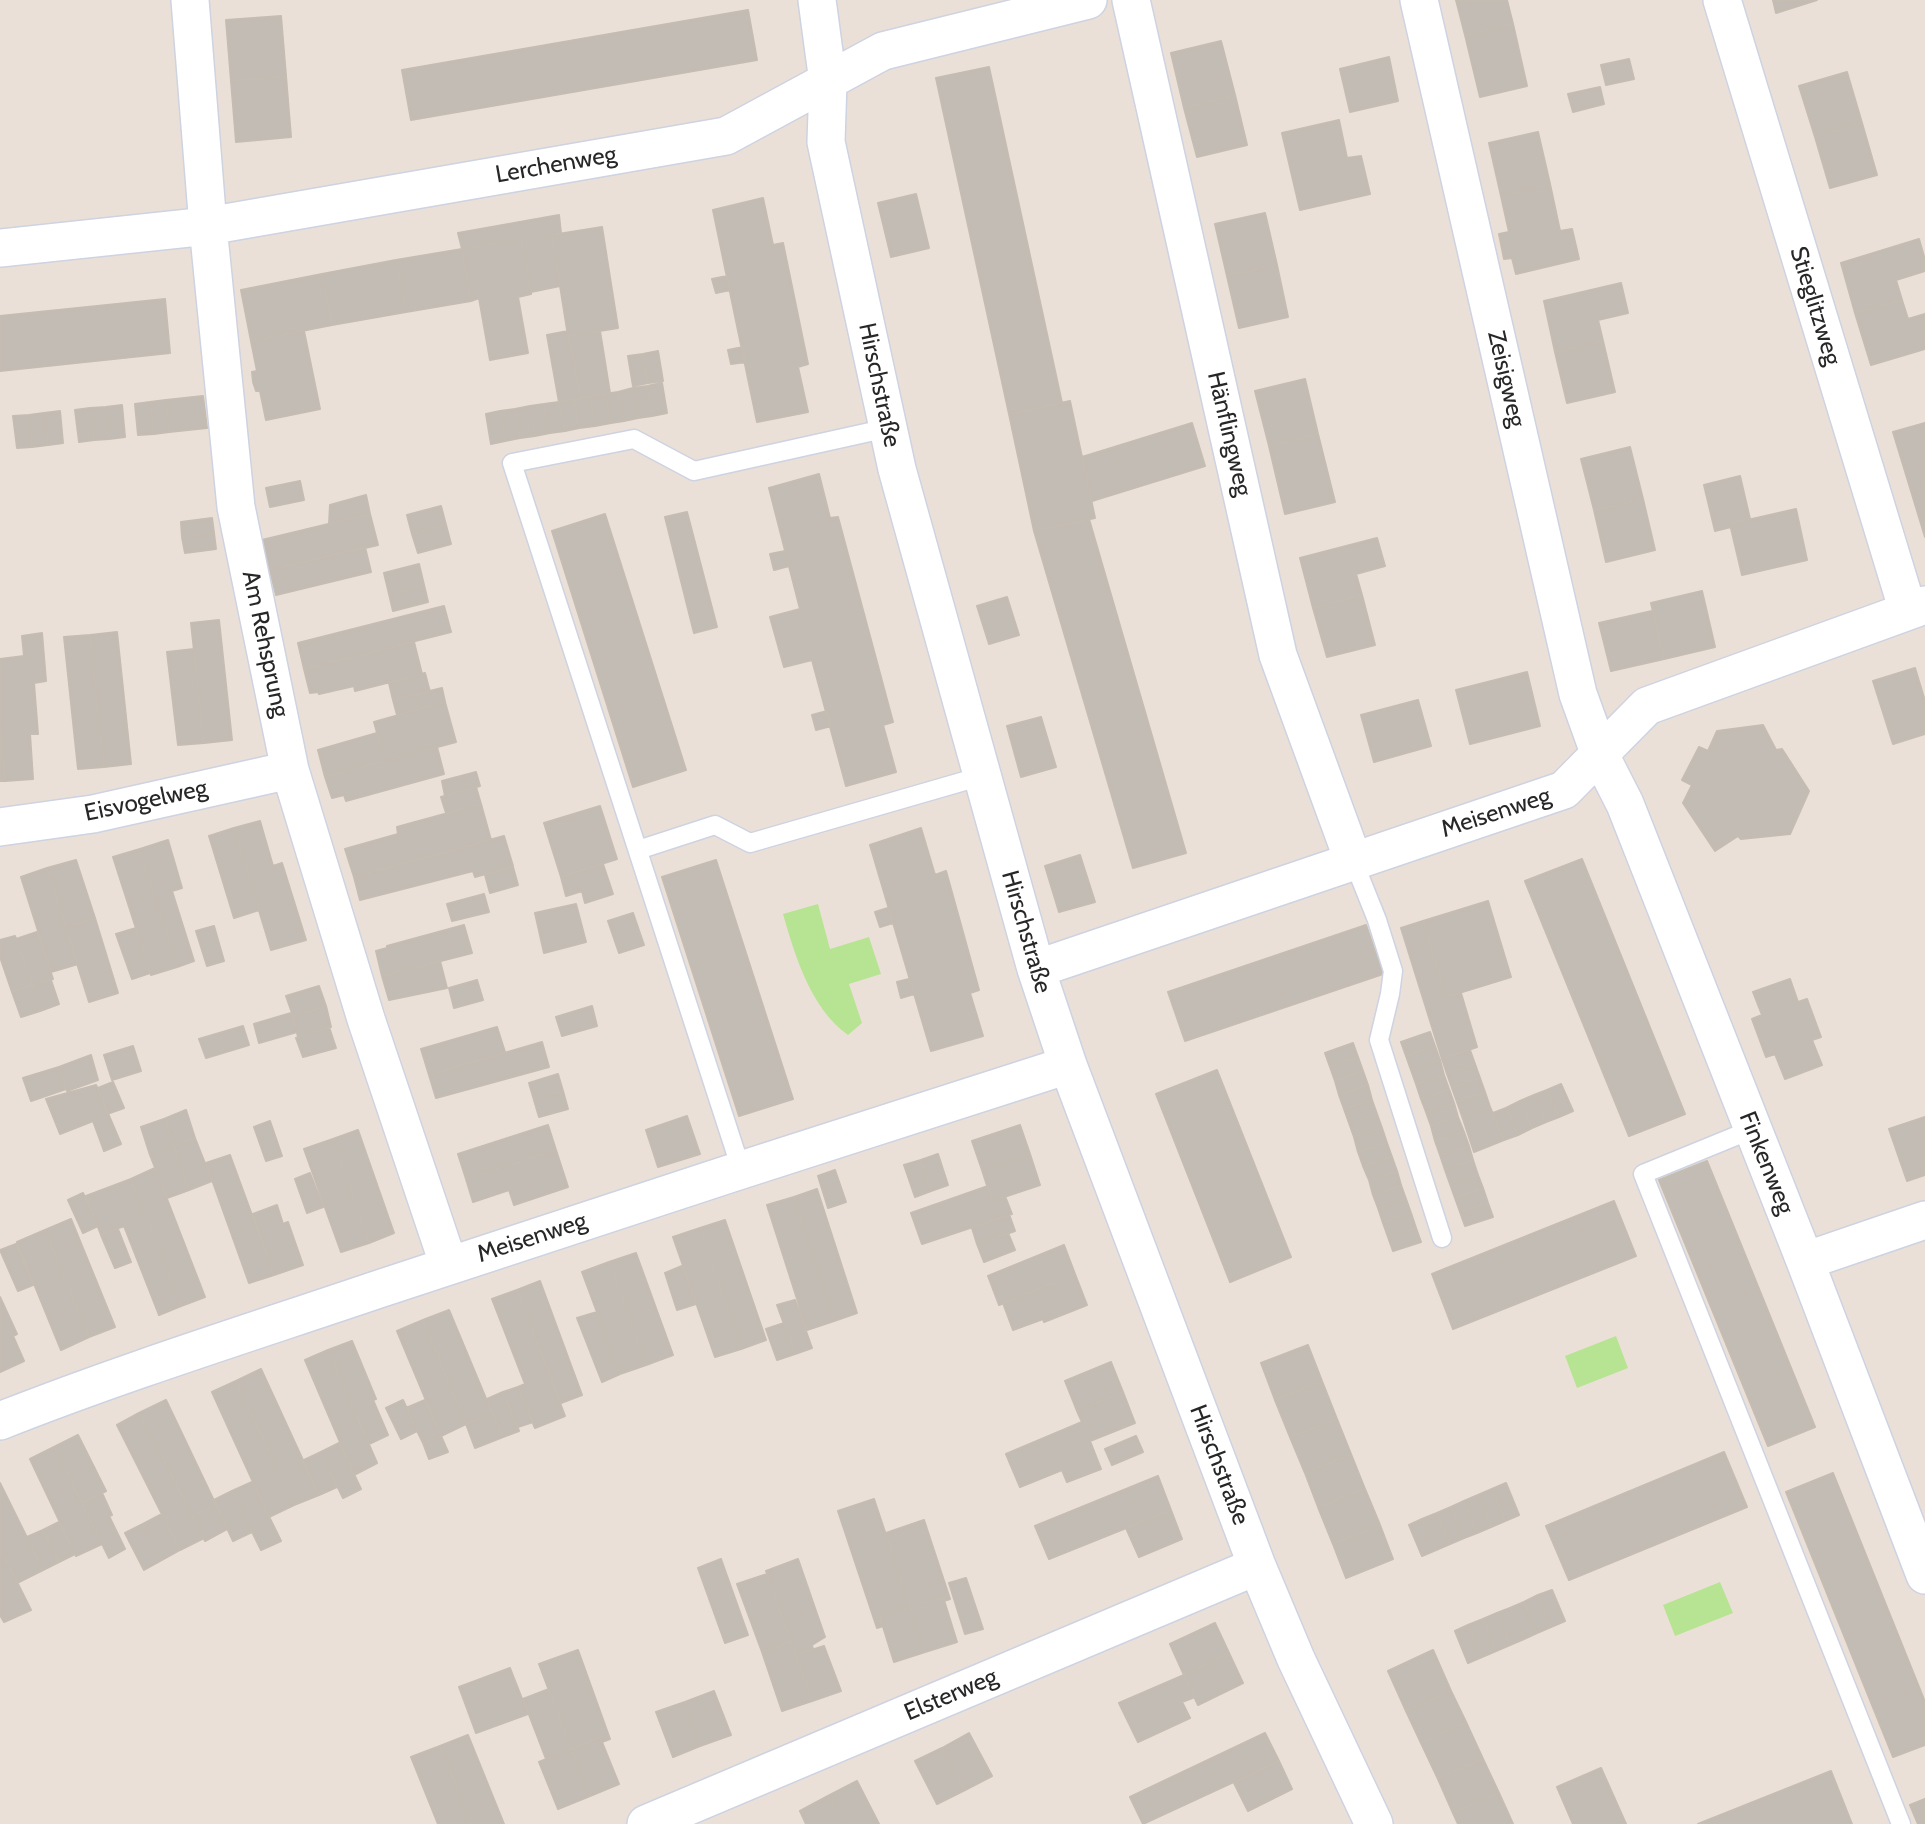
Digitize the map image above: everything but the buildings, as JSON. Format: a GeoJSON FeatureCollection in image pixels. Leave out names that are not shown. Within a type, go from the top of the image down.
{"type":"FeatureCollection","features":[{"type":"Feature","properties":{"kind":"street","name":"Am Rehsprung"},"geometry":{"type":"LineString","coordinates":[[190,0],[208,226],[236,507],[290,770],[366,1019],[449,1266]]}},
{"type":"Feature","properties":{"kind":"street","name":"Hirschstraße"},"geometry":{"type":"LineString","coordinates":[[817,0],[828,82],[826,142],[897,469],[1036,970],[1068,1065],[1257,1566],[1296,1659],[1374,1824]]}},
{"type":"Feature","properties":{"kind":"street","name":"Lerchenweg"},"geometry":{"type":"LineString","coordinates":[[0,248],[208,226],[726,136],[883,51],[1088,0]]}},
{"type":"Feature","properties":{"kind":"street","name":"Hänflingweg"},"geometry":{"type":"LineString","coordinates":[[1131,0],[1278,654],[1353,860]]}},
{"type":"Feature","properties":{"kind":"street","name":"Zeisigweg"},"geometry":{"type":"LineString","coordinates":[[1419,0],[1578,694],[1600,755]]}},
{"type":"Feature","properties":{"kind":"street","name":"Stieglitzweg"},"geometry":{"type":"LineString","coordinates":[[1723,0],[1916,608]]}},
{"type":"Feature","properties":{"kind":"street","name":"Meisenweg"},"geometry":{"type":"LineString","coordinates":[[1036,970],[1564,790],[1647,706],[1916,608]]}},
{"type":"Feature","properties":{"kind":"street","name":"Finkenweg"},"geometry":{"type":"LineString","coordinates":[[1600,755],[1625,804],[1925,1575]]}},
{"type":"Feature","properties":{"kind":"street","name":"Eisvogelweg"},"geometry":{"type":"LineString","coordinates":[[0,827],[93,814],[290,770]]}},
{"type":"Feature","properties":{"kind":"street","name":"Meisenweg"},"geometry":{"type":"LineString","coordinates":[[0,1421],[72,1392],[449,1266],[1068,1065]]}},
{"type":"Feature","properties":{"kind":"street"},"geometry":{"type":"LineString","coordinates":[[1805,1261],[1925,1220]]}},
{"type":"Feature","properties":{"kind":"street","name":"Elsterweg"},"geometry":{"type":"LineString","coordinates":[[646,1824],[1257,1566]]}},
{"type":"Feature","properties":{"kind":"lane"},"geometry":{"type":"LineString","coordinates":[[741,1169],[512,463],[634,439],[694,471],[888,428]]}},
{"type":"Feature","properties":{"kind":"lane"},"geometry":{"type":"LineString","coordinates":[[638,850],[715,825],[750,843],[982,776]]}},
{"type":"Feature","properties":{"kind":"lane"},"geometry":{"type":"LineString","coordinates":[[1353,860],[1377,919],[1393,971],[1379,1040],[1442,1238]]}},
{"type":"Feature","properties":{"kind":"lane"},"geometry":{"type":"LineString","coordinates":[[1753,1129],[1643,1174],[1901,1824]]}},
{"type":"Feature","properties":{"kind":"green space"},"geometry":{"type":"Polygon","coordinates":[[[818,904],[830,949],[869,937],[881,974],[849,984],[862,1023],[848,1035],[835,1024],[814,996],[799,964],[783,914],[818,904]]]}},
{"type":"Feature","properties":{"kind":"green space"},"geometry":{"type":"Polygon","coordinates":[[[1616,1336],[1628,1368],[1577,1388],[1565,1356],[1616,1336]]]}},
{"type":"Feature","properties":{"kind":"green space"},"geometry":{"type":"Polygon","coordinates":[[[1720,1582],[1733,1613],[1675,1636],[1663,1605],[1720,1582]]]}}]}
